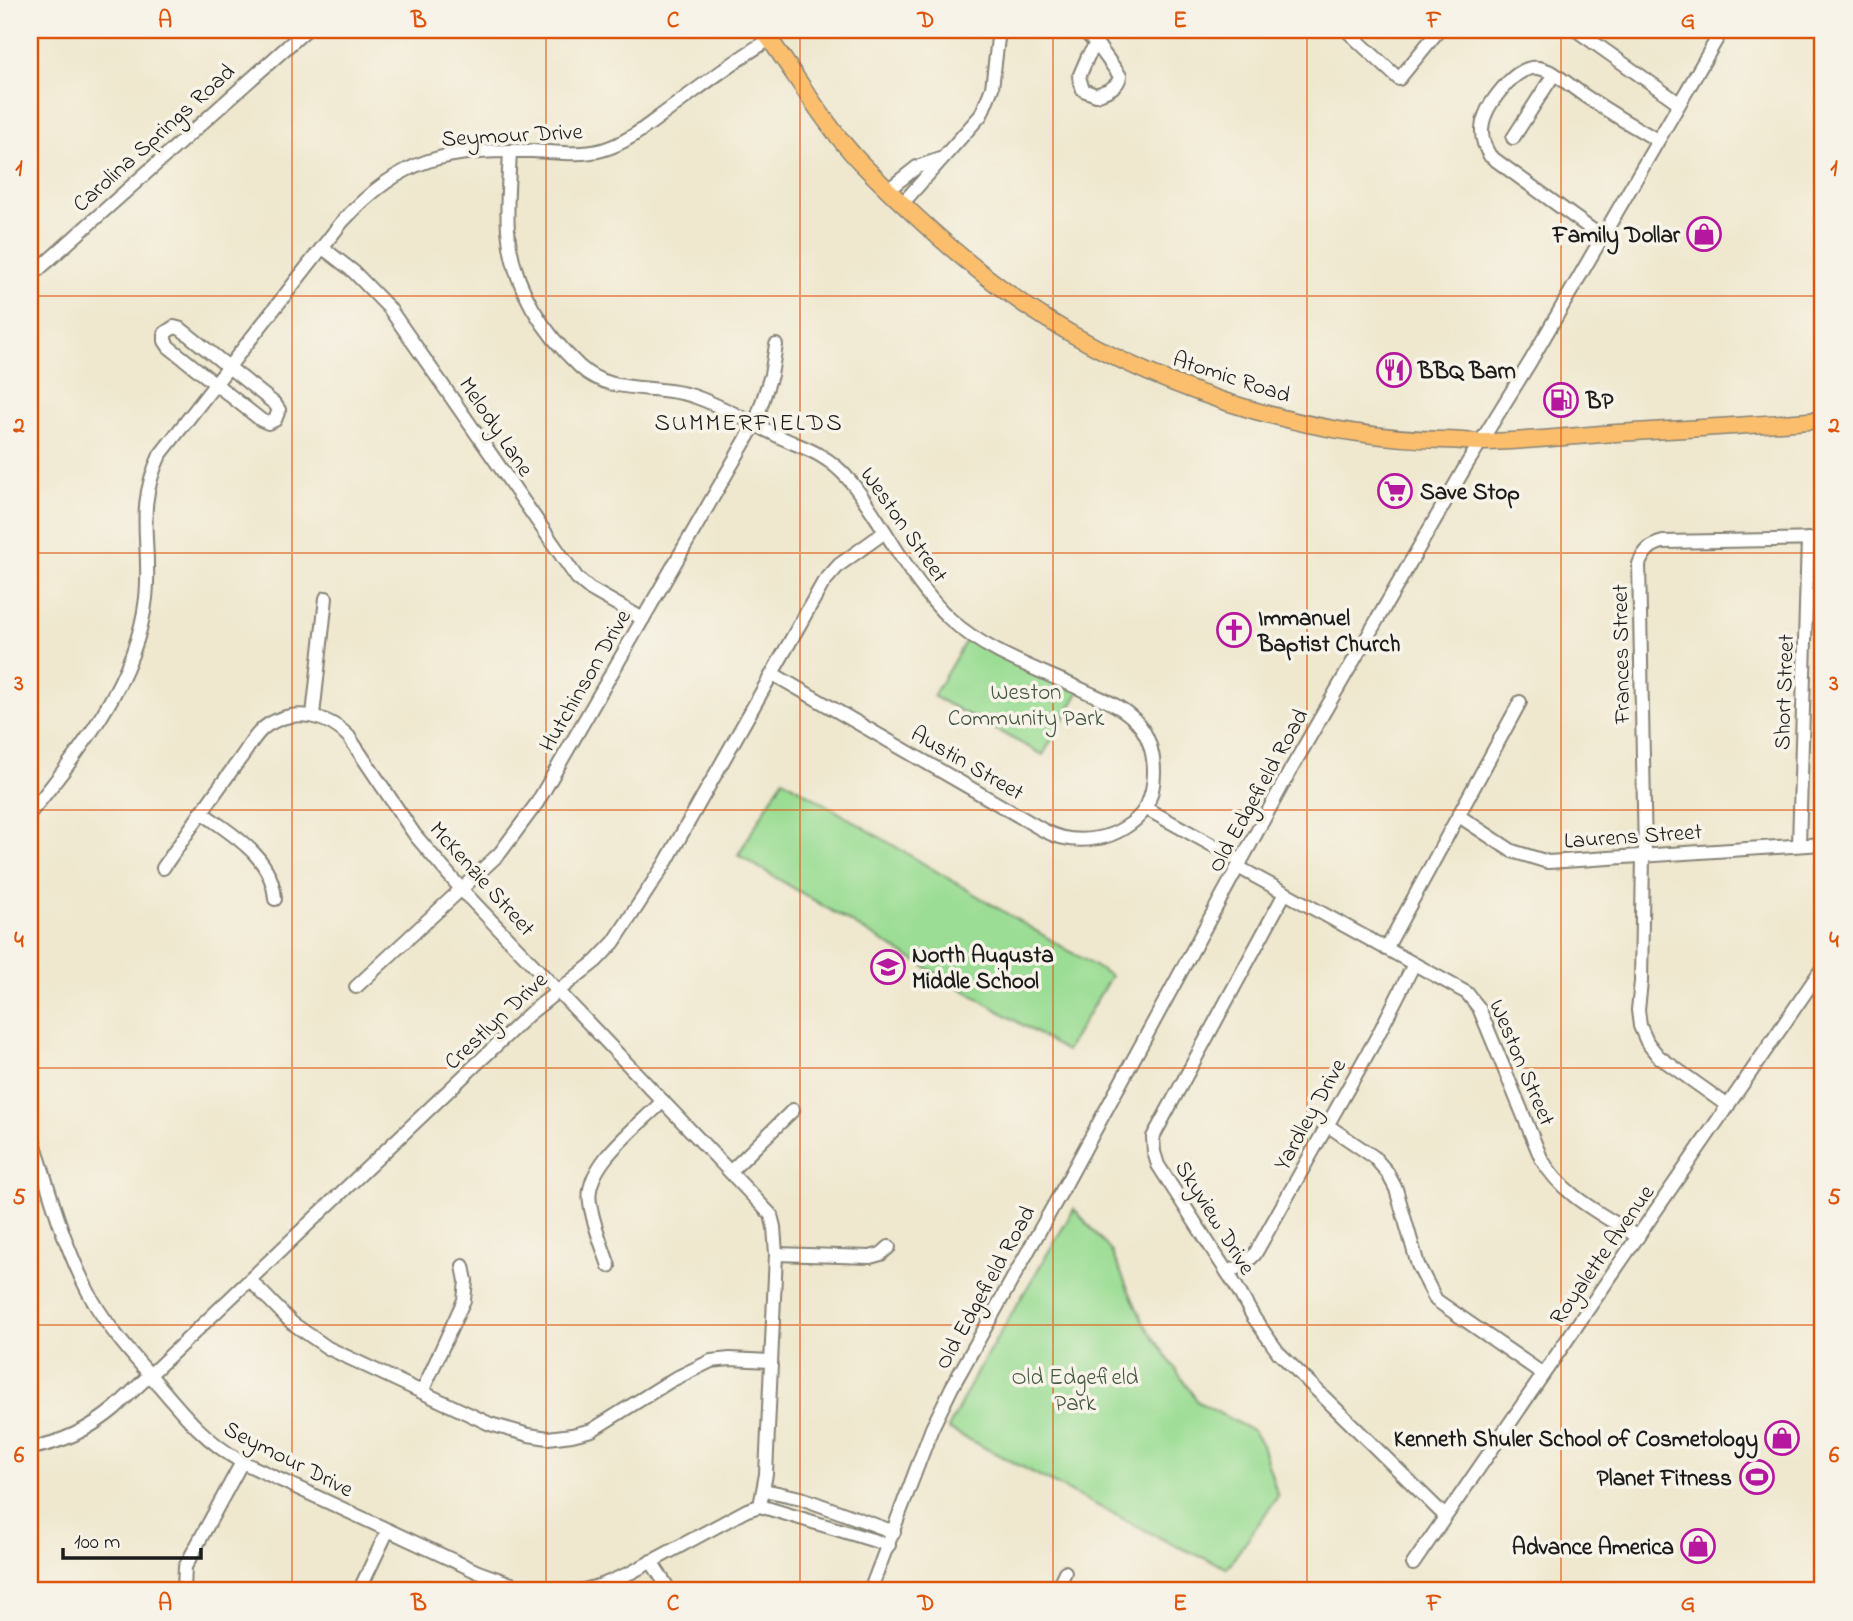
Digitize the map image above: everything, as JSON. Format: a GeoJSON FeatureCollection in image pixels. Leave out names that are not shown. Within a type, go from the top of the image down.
{"type":"FeatureCollection","features":[{"type":"Feature","properties":{"kind":"main road","name":"Atomic Road"},"geometry":{"type":"LineString","coordinates":[[767,34],[859,160],[902,204],[978,271],[1023,304],[1079,337],[1168,380],[1227,401],[1327,428],[1378,436],[1482,442],[1823,420]]}},
{"type":"Feature","properties":{"kind":"street","name":"Carolina Springs Road"},"geometry":{"type":"LineString","coordinates":[[30,277],[306,30]]}},
{"type":"Feature","properties":{"kind":"street"},"geometry":{"type":"LineString","coordinates":[[902,204],[975,123],[991,94],[998,55],[999,30]]}},
{"type":"Feature","properties":{"kind":"street"},"geometry":{"type":"LineString","coordinates":[[1083,30],[1099,47]]}},
{"type":"Feature","properties":{"kind":"street"},"geometry":{"type":"LineString","coordinates":[[1346,30],[1399,79],[1439,30]]}},
{"type":"Feature","properties":{"kind":"street"},"geometry":{"type":"LineString","coordinates":[[1576,30],[1679,103]]}},
{"type":"Feature","properties":{"kind":"street","name":"Old Edgefield Road"},"geometry":{"type":"LineString","coordinates":[[870,1591],[943,1404],[1300,754],[1722,30]]}},
{"type":"Feature","properties":{"kind":"street","name":"Seymour Drive"},"geometry":{"type":"LineString","coordinates":[[30,813],[90,733],[131,657],[142,622],[146,596],[144,514],[151,475],[160,455],[362,200],[407,169],[447,155],[510,151],[579,152],[600,150],[614,145],[647,127],[767,34]]}},
{"type":"Feature","properties":{"kind":"street"},"geometry":{"type":"LineString","coordinates":[[1602,237],[1490,156],[1483,145],[1481,131],[1483,118],[1491,103],[1507,83],[1529,68],[1541,68],[1657,140]]}},
{"type":"Feature","properties":{"kind":"street"},"geometry":{"type":"LineString","coordinates":[[1513,138],[1554,74]]}},
{"type":"Feature","properties":{"kind":"street","name":"Weston Street"},"geometry":{"type":"LineString","coordinates":[[510,151],[508,220],[512,257],[524,294],[546,330],[579,365],[614,386],[679,392],[706,401],[815,452],[835,465],[852,482],[925,591],[940,609],[964,630],[1010,657],[1111,703],[1134,719],[1150,746],[1154,766],[1153,786],[1145,808],[1285,893],[1460,989],[1472,999],[1479,1008],[1541,1158],[1553,1177],[1569,1193],[1638,1237]]}},
{"type":"Feature","properties":{"kind":"street"},"geometry":{"type":"LineString","coordinates":[[889,189],[912,170],[943,156]]}},
{"type":"Feature","properties":{"kind":"street","name":"Melody Lane"},"geometry":{"type":"LineString","coordinates":[[323,248],[372,288],[389,307],[577,578],[590,589],[643,619]]}},
{"type":"Feature","properties":{"kind":"street"},"geometry":{"type":"LineString","coordinates":[[174,327],[181,329],[230,365],[275,404],[279,410],[278,417],[268,423],[261,420],[169,347],[165,341],[168,330],[174,327]]}},
{"type":"Feature","properties":{"kind":"street","name":"Hutchinson Drive"},"geometry":{"type":"LineString","coordinates":[[356,987],[500,853],[526,821],[755,424],[771,375],[776,345]]}},
{"type":"Feature","properties":{"kind":"street","name":"Crestlyn Drive"},"geometry":{"type":"LineString","coordinates":[[30,1448],[60,1441],[93,1425],[115,1408],[529,1014],[596,961],[614,942],[666,862],[823,583],[846,560],[885,532]]}},
{"type":"Feature","properties":{"kind":"street","name":"Short Street"},"geometry":{"type":"LineString","coordinates":[[1799,845],[1808,539]]}},
{"type":"Feature","properties":{"kind":"street","name":"Frances Street"},"geometry":{"type":"LineString","coordinates":[[1728,1106],[1658,1056],[1647,1042],[1640,1026],[1638,1010],[1644,854],[1639,564],[1651,547],[1662,542],[1823,539]]}},
{"type":"Feature","properties":{"kind":"street"},"geometry":{"type":"LineString","coordinates":[[163,869],[201,812],[265,726],[285,717],[313,715],[326,598]]}},
{"type":"Feature","properties":{"kind":"street","name":"Austin Street"},"geometry":{"type":"LineString","coordinates":[[773,674],[1052,835],[1082,840],[1107,836],[1132,822],[1145,808]]}},
{"type":"Feature","properties":{"kind":"street"},"geometry":{"type":"LineString","coordinates":[[1386,949],[1520,702]]}},
{"type":"Feature","properties":{"kind":"street","name":"McKenzie Street"},"geometry":{"type":"LineString","coordinates":[[313,715],[335,724],[349,737],[415,835],[461,888],[771,1215],[776,1254],[764,1490]]}},
{"type":"Feature","properties":{"kind":"street"},"geometry":{"type":"LineString","coordinates":[[201,812],[253,850],[268,872],[275,899]]}},
{"type":"Feature","properties":{"kind":"street","name":"Laurens Street"},"geometry":{"type":"LineString","coordinates":[[1459,816],[1512,851],[1536,859],[1568,862],[1644,854],[1823,844]]}},
{"type":"Feature","properties":{"kind":"street","name":"Skyview Drive"},"geometry":{"type":"LineString","coordinates":[[1285,893],[1153,1137],[1154,1152],[1158,1165],[1278,1353],[1446,1516]]}},
{"type":"Feature","properties":{"kind":"street","name":"Yardley Drive"},"geometry":{"type":"LineString","coordinates":[[1227,1272],[1244,1265],[1255,1254],[1378,1035],[1414,964]]}},
{"type":"Feature","properties":{"kind":"street","name":"Royalette Avenue"},"geometry":{"type":"LineString","coordinates":[[1413,1564],[1823,967]]}},
{"type":"Feature","properties":{"kind":"street"},"geometry":{"type":"LineString","coordinates":[[609,1266],[590,1203],[592,1179],[614,1149],[663,1101]]}},
{"type":"Feature","properties":{"kind":"street"},"geometry":{"type":"LineString","coordinates":[[731,1171],[793,1110]]}},
{"type":"Feature","properties":{"kind":"street"},"geometry":{"type":"LineString","coordinates":[[1327,1125],[1374,1157],[1387,1171],[1418,1265],[1436,1300],[1543,1374]]}},
{"type":"Feature","properties":{"kind":"street","name":"Seymour Drive"},"geometry":{"type":"LineString","coordinates":[[30,1129],[60,1224],[85,1286],[106,1320],[189,1422],[214,1444],[242,1462],[478,1572],[531,1591]]}},
{"type":"Feature","properties":{"kind":"street"},"geometry":{"type":"LineString","coordinates":[[776,1254],[870,1257],[881,1254],[889,1247]]}},
{"type":"Feature","properties":{"kind":"street"},"geometry":{"type":"LineString","coordinates":[[422,1392],[464,1300],[466,1281],[463,1266]]}},
{"type":"Feature","properties":{"kind":"street"},"geometry":{"type":"LineString","coordinates":[[250,1280],[292,1323],[314,1339],[387,1377],[515,1433],[548,1438],[582,1433],[602,1425],[702,1364],[730,1359],[770,1362]]}},
{"type":"Feature","properties":{"kind":"street"},"geometry":{"type":"LineString","coordinates":[[184,1589],[185,1567],[242,1462]]}},
{"type":"Feature","properties":{"kind":"street"},"geometry":{"type":"LineString","coordinates":[[760,1506],[764,1490],[801,1497],[894,1532]]}},
{"type":"Feature","properties":{"kind":"street"},"geometry":{"type":"LineString","coordinates":[[580,1591],[618,1580],[747,1510],[760,1506],[888,1545]]}},
{"type":"Feature","properties":{"kind":"street"},"geometry":{"type":"LineString","coordinates":[[359,1591],[388,1530]]}},
{"type":"Feature","properties":{"kind":"street"},"geometry":{"type":"LineString","coordinates":[[651,1562],[670,1591]]}},
{"type":"Feature","properties":{"kind":"street"},"geometry":{"type":"LineString","coordinates":[[1056,1591],[1065,1572]]}},
{"type":"Feature","properties":{"kind":"green space","name":"Weston Community Park"},"geometry":{"type":"Polygon","coordinates":[[[968,637],[1081,689],[1043,755],[933,696],[968,637]]]}},
{"type":"Feature","properties":{"kind":"green space"},"geometry":{"type":"Polygon","coordinates":[[[783,779],[1111,976],[1066,1051],[738,855],[783,779]]]}},
{"type":"Feature","properties":{"kind":"green space","name":"Old Edgefield Park"},"geometry":{"type":"Polygon","coordinates":[[[1074,1209],[1111,1251],[1143,1322],[1198,1402],[1253,1431],[1262,1445],[1278,1496],[1227,1568],[1174,1545],[948,1429],[977,1372],[1074,1209]]]}},
{"type":"Feature","properties":{"kind":"place","name":"Family Dollar"},"geometry":{"type":"Point","coordinates":[1704,234]}},
{"type":"Feature","properties":{"kind":"place","name":"BBQ Barn"},"geometry":{"type":"Point","coordinates":[1394,370]}},
{"type":"Feature","properties":{"kind":"place","name":"BP"},"geometry":{"type":"Point","coordinates":[1561,400]}},
{"type":"Feature","properties":{"kind":"place","name":"Save Stop"},"geometry":{"type":"Point","coordinates":[1395,491]}},
{"type":"Feature","properties":{"kind":"place","name":"Immanuel Baptist Church"},"geometry":{"type":"Point","coordinates":[1234,630]}},
{"type":"Feature","properties":{"kind":"place","name":"North Augusta Middle School"},"geometry":{"type":"Point","coordinates":[888,967]}},
{"type":"Feature","properties":{"kind":"place","name":"Kenneth Shuler School of Cosmetology"},"geometry":{"type":"Point","coordinates":[1782,1438]}},
{"type":"Feature","properties":{"kind":"place","name":"Planet Fitness"},"geometry":{"type":"Point","coordinates":[1757,1477]}},
{"type":"Feature","properties":{"kind":"place","name":"Advance America"},"geometry":{"type":"Point","coordinates":[1698,1546]}},
{"type":"Feature","properties":{"kind":"district","name":"SUMMERFIELDS"},"geometry":{"type":"Point","coordinates":[749,422]}}]}
